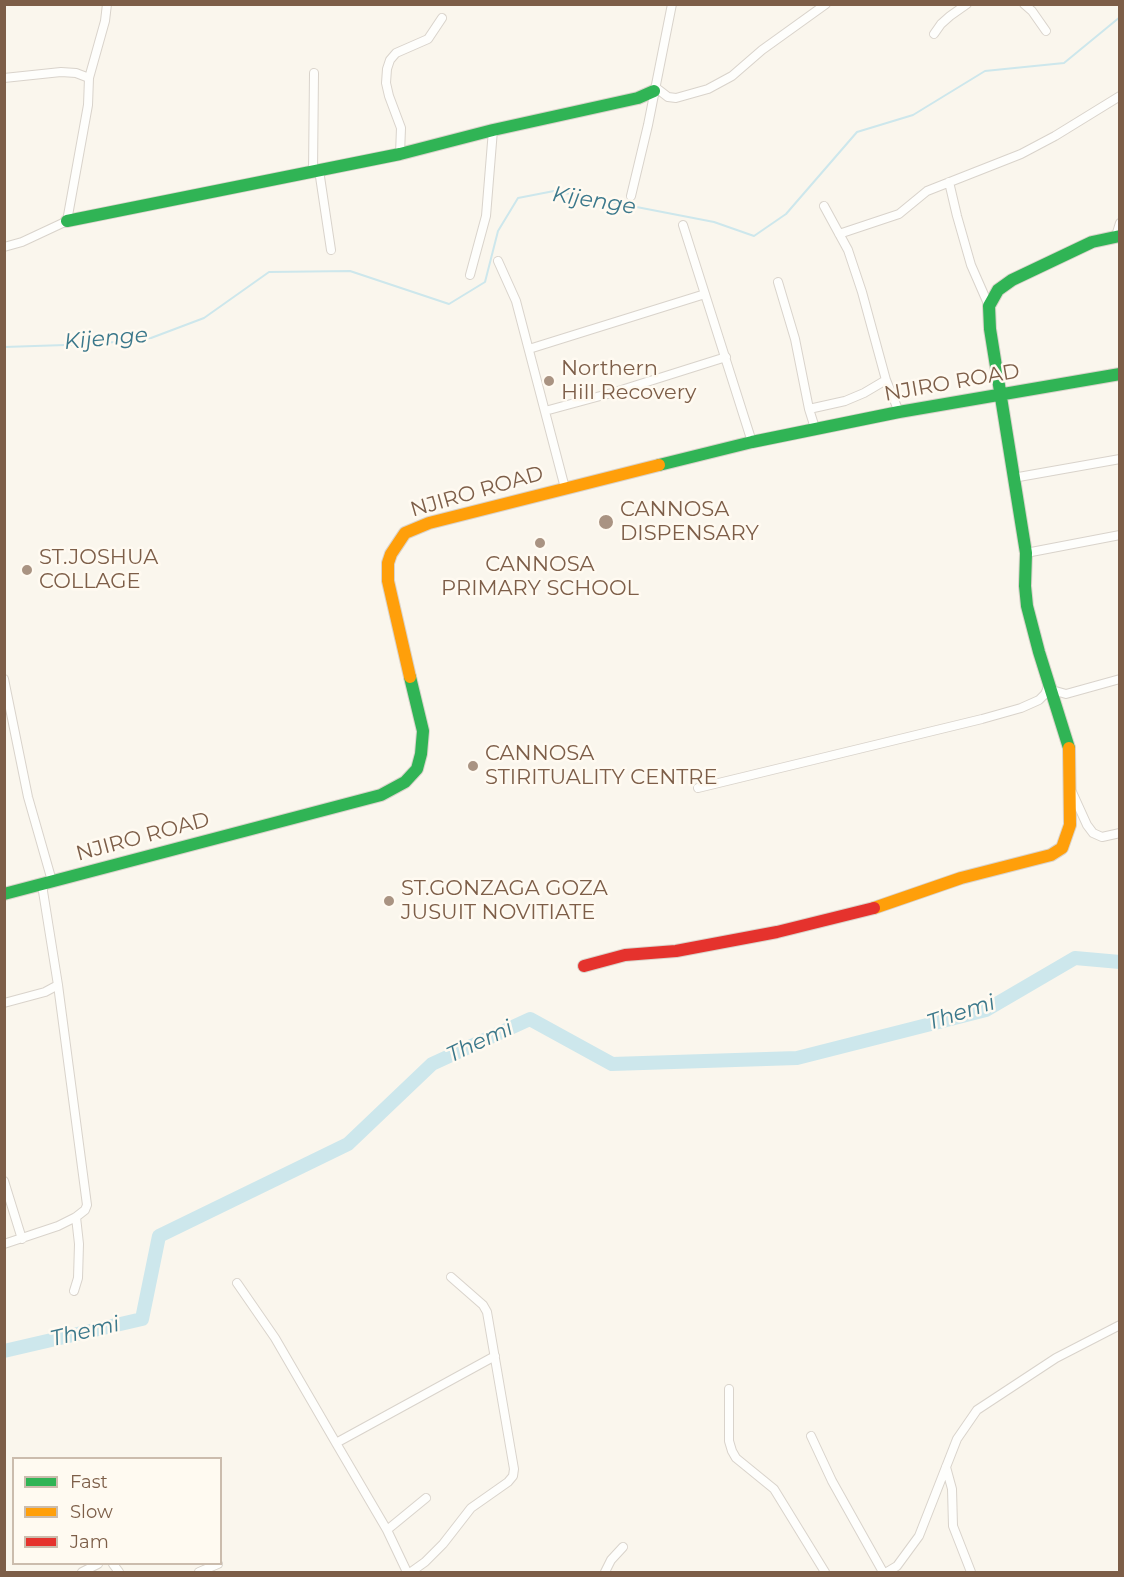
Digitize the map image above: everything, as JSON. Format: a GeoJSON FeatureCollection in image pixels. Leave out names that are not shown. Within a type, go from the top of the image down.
{"type":"FeatureCollection","features":[{"type":"Feature","properties":{"kind":"street"},"geometry":{"type":"LineString","coordinates":[[67,221],[88,105],[89,78],[105,21],[107,4]]}},
{"type":"Feature","properties":{"kind":"street"},"geometry":{"type":"LineString","coordinates":[[631,196],[664,51],[672,4]]}},
{"type":"Feature","properties":{"kind":"street"},"geometry":{"type":"LineString","coordinates":[[655,89],[668,97],[676,98],[687,97],[708,89],[732,75],[762,50],[826,4]]}},
{"type":"Feature","properties":{"kind":"street"},"geometry":{"type":"LineString","coordinates":[[934,34],[941,24],[967,4]]}},
{"type":"Feature","properties":{"kind":"street"},"geometry":{"type":"LineString","coordinates":[[1024,4],[1037,17],[1046,31]]}},
{"type":"Feature","properties":{"kind":"street"},"geometry":{"type":"LineString","coordinates":[[400,154],[401,128],[388,90],[387,69],[396,53],[428,39],[442,18]]}},
{"type":"Feature","properties":{"kind":"street"},"geometry":{"type":"LineString","coordinates":[[4,78],[61,72],[76,73],[89,78]]}},
{"type":"Feature","properties":{"kind":"street"},"geometry":{"type":"LineString","coordinates":[[314,73],[316,171],[331,250]]}},
{"type":"Feature","properties":{"kind":"street"},"geometry":{"type":"LineString","coordinates":[[4,247],[22,242],[67,221],[400,154],[493,130],[638,98],[655,89]]}},
{"type":"Feature","properties":{"kind":"street"},"geometry":{"type":"LineString","coordinates":[[839,234],[899,214],[927,190],[1021,154],[1055,136],[1119,96]]}},
{"type":"Feature","properties":{"kind":"street"},"geometry":{"type":"LineString","coordinates":[[470,275],[486,216],[493,130]]}},
{"type":"Feature","properties":{"kind":"street"},"geometry":{"type":"LineString","coordinates":[[584,966],[625,955],[676,951],[777,932],[877,907],[961,878],[1051,855],[1062,848],[1067,839],[1070,825],[1069,744],[1039,652],[1027,606],[1026,553],[990,329],[989,306],[971,265],[949,182]]}},
{"type":"Feature","properties":{"kind":"street"},"geometry":{"type":"LineString","coordinates":[[824,206],[848,250],[886,380],[898,412]]}},
{"type":"Feature","properties":{"kind":"street"},"geometry":{"type":"LineString","coordinates":[[989,306],[998,290],[1012,280],[1092,242],[1118,236],[1119,222]]}},
{"type":"Feature","properties":{"kind":"street"},"geometry":{"type":"LineString","coordinates":[[684,225],[752,442]]}},
{"type":"Feature","properties":{"kind":"street"},"geometry":{"type":"LineString","coordinates":[[498,261],[516,301],[565,488]]}},
{"type":"Feature","properties":{"kind":"street"},"geometry":{"type":"LineString","coordinates":[[778,282],[795,339],[808,409],[815,428]]}},
{"type":"Feature","properties":{"kind":"street"},"geometry":{"type":"LineString","coordinates":[[529,349],[705,294]]}},
{"type":"Feature","properties":{"kind":"street"},"geometry":{"type":"LineString","coordinates":[[545,411],[615,392],[726,357]]}},
{"type":"Feature","properties":{"kind":"street","name":"NJIRO ROAD"},"geometry":{"type":"LineString","coordinates":[[4,894],[381,795],[405,782],[417,769],[423,731],[388,581],[388,563],[391,554],[405,532],[429,523],[565,488],[815,428],[1119,374]]}},
{"type":"Feature","properties":{"kind":"street"},"geometry":{"type":"LineString","coordinates":[[808,409],[846,401],[886,380]]}},
{"type":"Feature","properties":{"kind":"street"},"geometry":{"type":"LineString","coordinates":[[1013,478],[1119,459]]}},
{"type":"Feature","properties":{"kind":"street"},"geometry":{"type":"LineString","coordinates":[[1026,553],[1119,535]]}},
{"type":"Feature","properties":{"kind":"street"},"geometry":{"type":"LineString","coordinates":[[4,679],[47,883],[48,930],[58,985],[87,1199],[85,1210],[76,1217],[4,1244]]}},
{"type":"Feature","properties":{"kind":"street"},"geometry":{"type":"LineString","coordinates":[[1051,686],[1066,694],[1119,679]]}},
{"type":"Feature","properties":{"kind":"street"},"geometry":{"type":"LineString","coordinates":[[698,788],[1002,714],[1039,700],[1051,686]]}},
{"type":"Feature","properties":{"kind":"street"},"geometry":{"type":"LineString","coordinates":[[1069,786],[1087,825],[1093,832],[1102,837],[1119,833]]}},
{"type":"Feature","properties":{"kind":"street"},"geometry":{"type":"LineString","coordinates":[[4,1003],[45,992],[58,985]]}},
{"type":"Feature","properties":{"kind":"street"},"geometry":{"type":"LineString","coordinates":[[5,1182],[22,1239]]}},
{"type":"Feature","properties":{"kind":"street"},"geometry":{"type":"LineString","coordinates":[[74,1291],[78,1278],[79,1244],[76,1217]]}},
{"type":"Feature","properties":{"kind":"street"},"geometry":{"type":"LineString","coordinates":[[237,1283],[275,1338],[409,1572],[425,1562],[443,1544],[471,1508],[508,1482],[513,1476],[514,1469],[487,1312],[483,1305],[451,1276]]}},
{"type":"Feature","properties":{"kind":"street"},"geometry":{"type":"LineString","coordinates":[[811,1436],[832,1481],[885,1572],[897,1566],[919,1536],[957,1439],[977,1410],[1056,1358],[1119,1325]]}},
{"type":"Feature","properties":{"kind":"street"},"geometry":{"type":"LineString","coordinates":[[336,1443],[495,1356]]}},
{"type":"Feature","properties":{"kind":"street"},"geometry":{"type":"LineString","coordinates":[[729,1389],[729,1441],[732,1451],[736,1458],[774,1490],[825,1572]]}},
{"type":"Feature","properties":{"kind":"street"},"geometry":{"type":"LineString","coordinates":[[946,1467],[952,1489],[953,1526],[971,1572]]}},
{"type":"Feature","properties":{"kind":"street"},"geometry":{"type":"LineString","coordinates":[[387,1530],[426,1498]]}},
{"type":"Feature","properties":{"kind":"street"},"geometry":{"type":"LineString","coordinates":[[605,1572],[611,1560],[623,1547]]}},
{"type":"Feature","properties":{"kind":"street"},"geometry":{"type":"LineString","coordinates":[[199,1572],[215,1565]]}},
{"type":"Feature","properties":{"kind":"waterway","name":"Kijenge"},"geometry":{"type":"LineString","coordinates":[[4,347],[96,344],[151,338],[204,318],[269,272],[350,271],[449,304],[485,282],[498,231],[518,198],[554,191],[714,222],[754,236],[786,214],[857,132],[913,115],[985,71],[1064,63],[1120,17]]}},
{"type":"Feature","properties":{"kind":"waterway","name":"Themi"},"geometry":{"type":"LineString","coordinates":[[4,1351],[142,1319],[159,1236],[348,1144],[432,1064],[530,1019],[612,1064],[797,1058],[986,1010],[1075,958],[1120,962]]}},
{"type":"Feature","properties":{"kind":"traffic: fast"},"geometry":{"type":"LineString","coordinates":[[67,221],[400,154],[493,130],[638,98],[654,91]]}},
{"type":"Feature","properties":{"kind":"traffic: fast"},"geometry":{"type":"LineString","coordinates":[[1069,748],[1027,606],[1026,553],[990,329],[989,306],[998,290],[1012,280],[1092,242],[1120,236]]}},
{"type":"Feature","properties":{"kind":"traffic: fast"},"geometry":{"type":"LineString","coordinates":[[659,465],[752,442],[899,412],[1120,374]]}},
{"type":"Feature","properties":{"kind":"traffic: fast"},"geometry":{"type":"LineString","coordinates":[[4,894],[381,795],[405,782],[417,769],[421,754],[423,731],[410,677]]}},
{"type":"Feature","properties":{"kind":"traffic: slow"},"geometry":{"type":"LineString","coordinates":[[410,677],[388,581],[388,563],[391,554],[405,533],[429,523],[659,465]]}},
{"type":"Feature","properties":{"kind":"traffic: slow"},"geometry":{"type":"LineString","coordinates":[[874,908],[961,878],[1051,855],[1062,848],[1070,825],[1069,748]]}},
{"type":"Feature","properties":{"kind":"traffic: jam"},"geometry":{"type":"LineString","coordinates":[[584,966],[625,955],[676,951],[777,932],[874,908]]}},
{"type":"Feature","properties":{"kind":"place","name":"Northern Hill Recovery"},"geometry":{"type":"Point","coordinates":[549,381]}},
{"type":"Feature","properties":{"kind":"place","name":"CANNOSA DISPENSARY"},"geometry":{"type":"Point","coordinates":[606,522]}},
{"type":"Feature","properties":{"kind":"place","name":"CANNOSA PRIMARY SCHOOL"},"geometry":{"type":"Point","coordinates":[540,543]}},
{"type":"Feature","properties":{"kind":"place","name":"ST.JOSHUA COLLAGE"},"geometry":{"type":"Point","coordinates":[27,570]}},
{"type":"Feature","properties":{"kind":"place","name":"CANNOSA STIRITUALITY CENTRE"},"geometry":{"type":"Point","coordinates":[473,766]}},
{"type":"Feature","properties":{"kind":"place","name":"ST.GONZAGA GOZA JUSUIT NOVITIATE"},"geometry":{"type":"Point","coordinates":[389,901]}}]}
